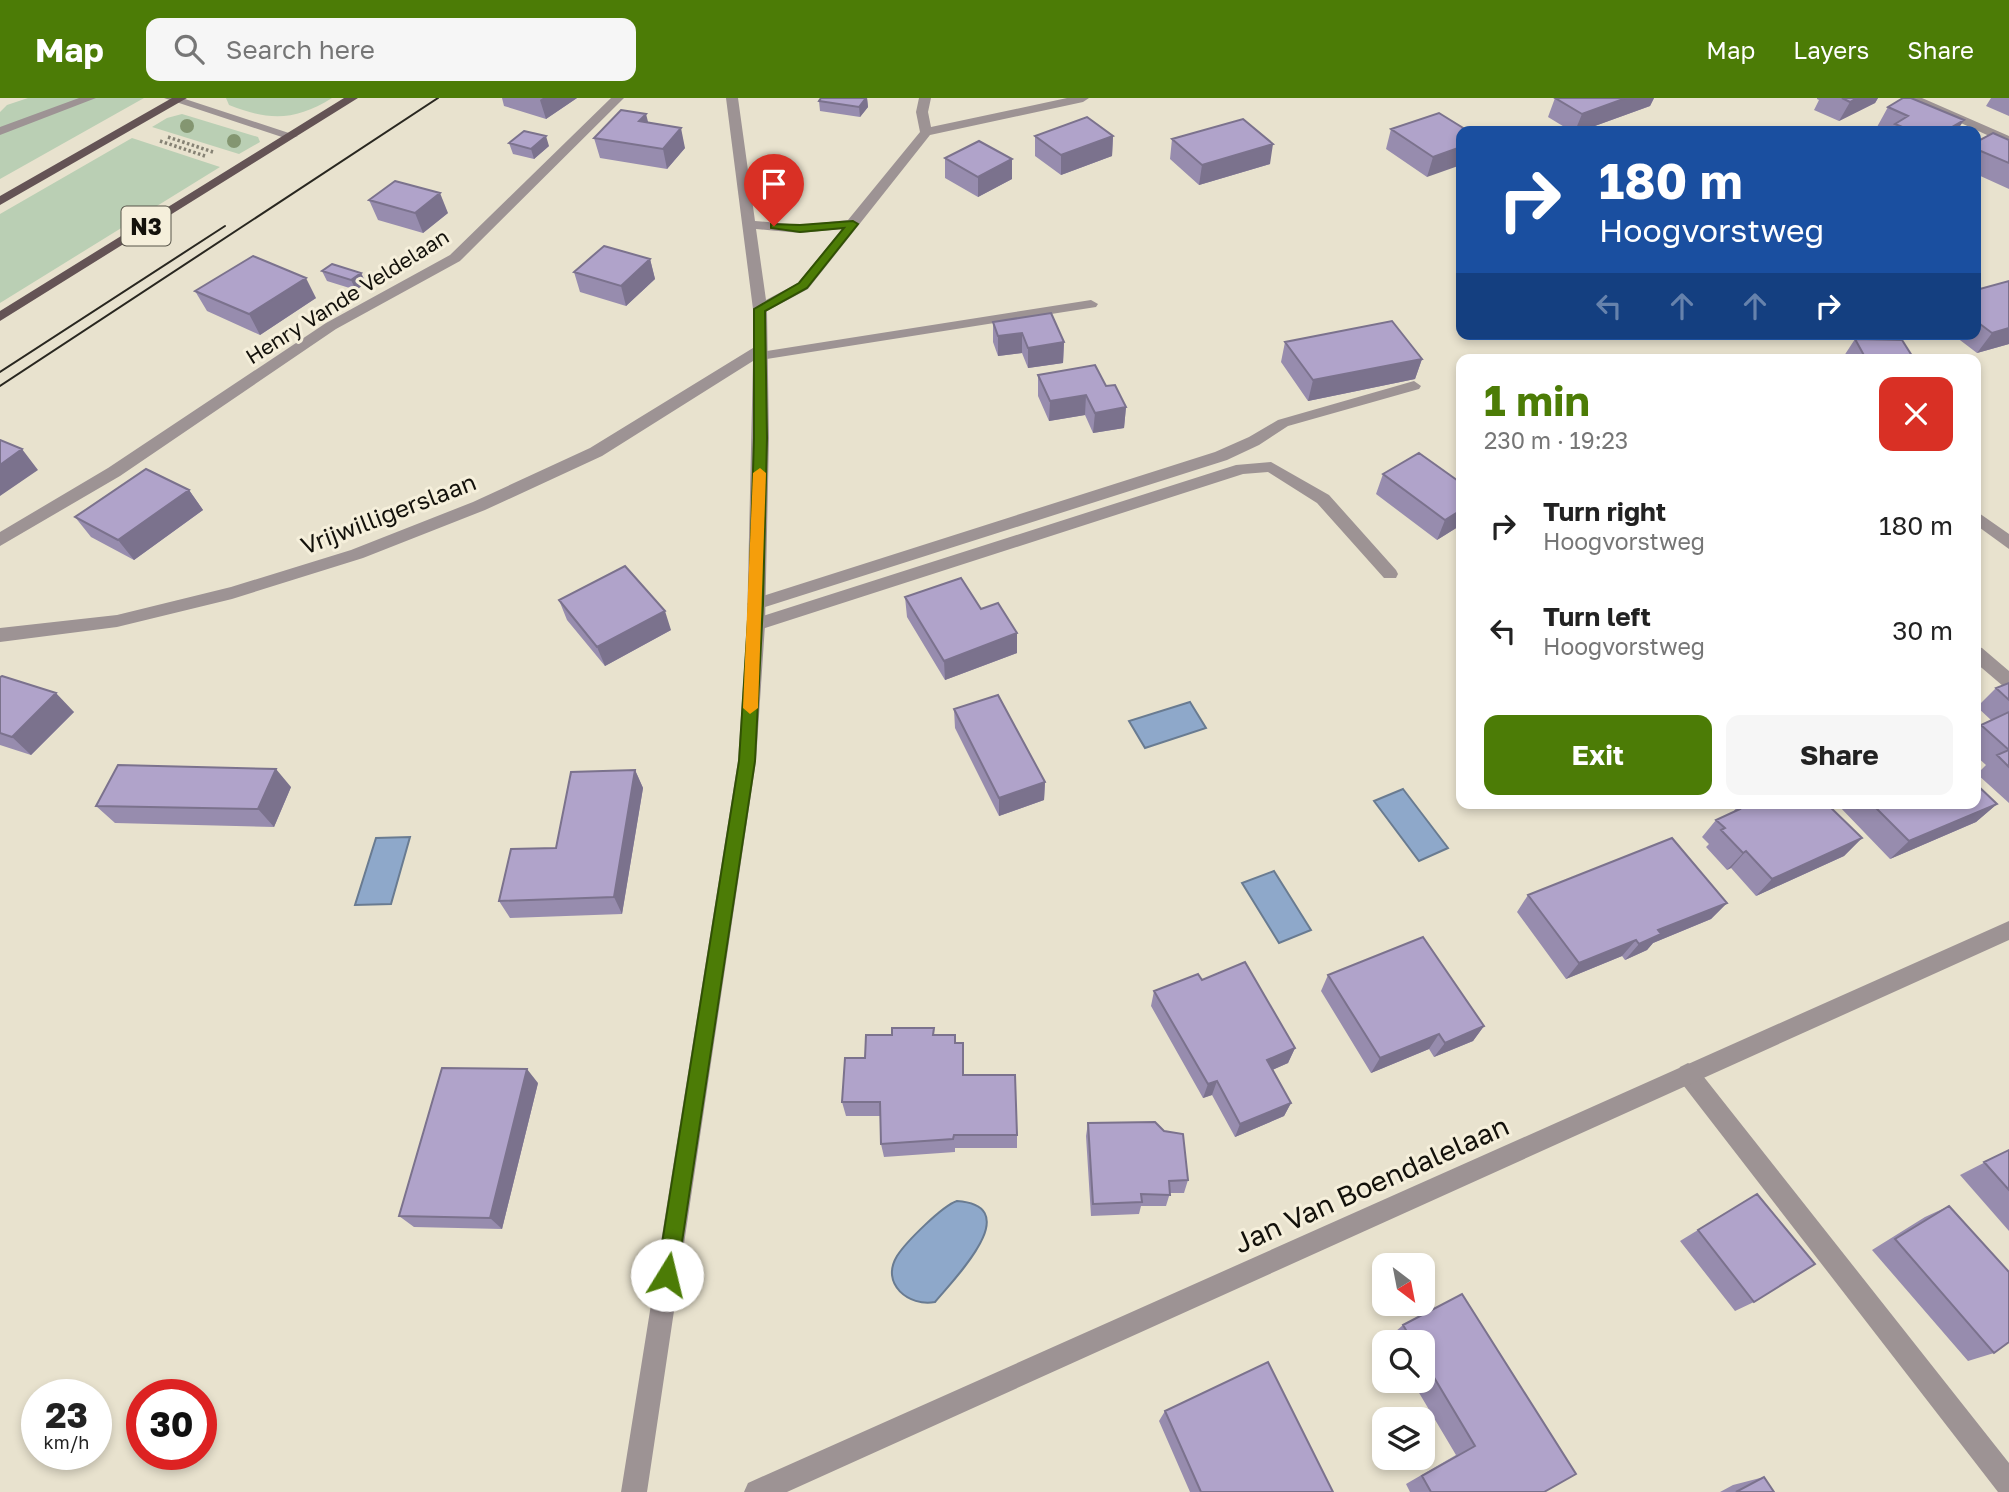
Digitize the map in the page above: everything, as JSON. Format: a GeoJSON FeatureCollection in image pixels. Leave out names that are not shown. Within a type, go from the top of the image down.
{"type":"FeatureCollection","features":[{"type":"Feature","properties":{"kind":"main road","name":"N3"},"geometry":{"type":"LineString","coordinates":[[0,317],[352,98]]}},
{"type":"Feature","properties":{"kind":"main road"},"geometry":{"type":"LineString","coordinates":[[0,201],[176,99]]}},
{"type":"Feature","properties":{"kind":"street"},"geometry":{"type":"LineString","coordinates":[[0,131],[90,98]]}},
{"type":"Feature","properties":{"kind":"street","name":"Henry Vande Veldelaan"},"geometry":{"type":"LineString","coordinates":[[0,540],[114,472],[331,326],[455,258],[618,98]]}},
{"type":"Feature","properties":{"kind":"street"},"geometry":{"type":"LineString","coordinates":[[634,1492],[747,761],[756,625],[760,309],[733,98]]}},
{"type":"Feature","properties":{"kind":"street"},"geometry":{"type":"LineString","coordinates":[[925,98],[922,112],[926,132]]}},
{"type":"Feature","properties":{"kind":"street"},"geometry":{"type":"LineString","coordinates":[[760,309],[803,285],[926,132],[1083,98]]}},
{"type":"Feature","properties":{"kind":"street"},"geometry":{"type":"LineString","coordinates":[[1912,98],[1975,126]]}},
{"type":"Feature","properties":{"kind":"street"},"geometry":{"type":"LineString","coordinates":[[176,99],[292,136]]}},
{"type":"Feature","properties":{"kind":"street"},"geometry":{"type":"LineString","coordinates":[[1981,129],[2009,141]]}},
{"type":"Feature","properties":{"kind":"street"},"geometry":{"type":"LineString","coordinates":[[749,224],[800,229],[853,224]]}},
{"type":"Feature","properties":{"kind":"street"},"geometry":{"type":"LineString","coordinates":[[760,353],[1091,304]]}},
{"type":"Feature","properties":{"kind":"street","name":"Vrijwilligerslaan"},"geometry":{"type":"LineString","coordinates":[[0,635],[117,621],[232,593],[357,554],[479,506],[596,452],[760,353]]}},
{"type":"Feature","properties":{"kind":"street"},"geometry":{"type":"LineString","coordinates":[[756,625],[1242,469],[1261,467],[1270,467],[1287,475],[1323,499],[1390,574]]}},
{"type":"Feature","properties":{"kind":"street"},"geometry":{"type":"LineString","coordinates":[[1981,521],[2009,543]]}},
{"type":"Feature","properties":{"kind":"street"},"geometry":{"type":"LineString","coordinates":[[1981,657],[2009,681]]}},
{"type":"Feature","properties":{"kind":"street","name":"Jan Van Boendalelaan"},"geometry":{"type":"LineString","coordinates":[[757,1492],[2009,930]]}},
{"type":"Feature","properties":{"kind":"street"},"geometry":{"type":"LineString","coordinates":[[1688,1074],[2009,1484]]}},
{"type":"Feature","properties":{"kind":"lane"},"geometry":{"type":"LineString","coordinates":[[756,604],[1221,457],[1283,423],[1414,386]]}},
{"type":"Feature","properties":{"kind":"path"},"geometry":{"type":"LineString","coordinates":[[133,125],[247,163]]}},
{"type":"Feature","properties":{"kind":"path"},"geometry":{"type":"LineString","coordinates":[[151,139],[212,158]]}},
{"type":"Feature","properties":{"kind":"green space"},"geometry":{"type":"Polygon","coordinates":[[[28,98],[144,98],[0,179],[0,112],[7,105],[28,98]]]}},
{"type":"Feature","properties":{"kind":"green space"},"geometry":{"type":"Polygon","coordinates":[[[226,98],[332,98],[294,115],[269,116],[229,105],[226,98]]]}},
{"type":"Feature","properties":{"kind":"green space"},"geometry":{"type":"Polygon","coordinates":[[[182,114],[258,137],[260,142],[239,154],[152,127],[167,118],[182,114]]]}},
{"type":"Feature","properties":{"kind":"green space"},"geometry":{"type":"Polygon","coordinates":[[[132,138],[220,167],[0,303],[0,214],[132,138]]]}},
{"type":"Feature","properties":{"kind":"water"},"geometry":{"type":"Polygon","coordinates":[[[1190,702],[1206,728],[1145,748],[1129,721],[1190,702]]]}},
{"type":"Feature","properties":{"kind":"water"},"geometry":{"type":"Polygon","coordinates":[[[1403,789],[1448,848],[1419,861],[1374,801],[1403,789]]]}},
{"type":"Feature","properties":{"kind":"water"},"geometry":{"type":"Polygon","coordinates":[[[410,837],[391,904],[355,905],[376,838],[410,837]]]}},
{"type":"Feature","properties":{"kind":"water"},"geometry":{"type":"Polygon","coordinates":[[[1274,871],[1311,930],[1279,943],[1242,883],[1274,871]]]}},
{"type":"Feature","properties":{"kind":"water"},"geometry":{"type":"Polygon","coordinates":[[[957,1201],[977,1206],[986,1216],[986,1230],[979,1246],[935,1302],[925,1303],[907,1297],[895,1284],[892,1276],[897,1256],[925,1225],[957,1201]]]}},
{"type":"Feature","properties":{"kind":"building"},"geometry":{"type":"Polygon","coordinates":[[[821,98],[866,98],[859,107],[819,101],[821,98]]]}},
{"type":"Feature","properties":{"kind":"building"},"geometry":{"type":"Polygon","coordinates":[[[1555,98],[1626,98],[1582,114],[1555,98]]]}},
{"type":"Feature","properties":{"kind":"building"},"geometry":{"type":"Polygon","coordinates":[[[1903,98],[1911,98],[1964,120],[1954,126],[1900,126],[1895,124],[1908,116],[1888,107],[1903,98]]]}},
{"type":"Feature","properties":{"kind":"building"},"geometry":{"type":"Polygon","coordinates":[[[621,110],[646,114],[639,121],[681,128],[663,149],[594,138],[621,110]]]}},
{"type":"Feature","properties":{"kind":"building"},"geometry":{"type":"Polygon","coordinates":[[[1439,113],[1460,126],[1456,126],[1456,149],[1433,157],[1391,129],[1439,113]]]}},
{"type":"Feature","properties":{"kind":"building"},"geometry":{"type":"Polygon","coordinates":[[[1087,117],[1113,136],[1061,155],[1035,136],[1087,117]]]}},
{"type":"Feature","properties":{"kind":"building"},"geometry":{"type":"Polygon","coordinates":[[[1243,119],[1273,144],[1202,165],[1172,139],[1243,119]]]}},
{"type":"Feature","properties":{"kind":"building"},"geometry":{"type":"Polygon","coordinates":[[[524,131],[546,136],[531,149],[509,143],[524,131]]]}},
{"type":"Feature","properties":{"kind":"building"},"geometry":{"type":"Polygon","coordinates":[[[1993,133],[2009,140],[2009,163],[1981,151],[1981,139],[1993,133]]]}},
{"type":"Feature","properties":{"kind":"building"},"geometry":{"type":"Polygon","coordinates":[[[979,141],[1012,159],[978,177],[945,158],[979,141]]]}},
{"type":"Feature","properties":{"kind":"building"},"geometry":{"type":"Polygon","coordinates":[[[395,181],[440,193],[415,213],[369,200],[395,181]]]}},
{"type":"Feature","properties":{"kind":"building"},"geometry":{"type":"Polygon","coordinates":[[[604,246],[650,259],[621,286],[574,272],[604,246]]]}},
{"type":"Feature","properties":{"kind":"building"},"geometry":{"type":"Polygon","coordinates":[[[253,256],[306,278],[249,314],[195,291],[253,256]]]}},
{"type":"Feature","properties":{"kind":"building"},"geometry":{"type":"Polygon","coordinates":[[[332,264],[361,273],[351,280],[322,271],[332,264]]]}},
{"type":"Feature","properties":{"kind":"building"},"geometry":{"type":"Polygon","coordinates":[[[2009,281],[2009,328],[1992,333],[1981,325],[1981,289],[2009,281]]]}},
{"type":"Feature","properties":{"kind":"building"},"geometry":{"type":"Polygon","coordinates":[[[1051,313],[1064,342],[1028,348],[1022,333],[998,336],[993,322],[1051,313]]]}},
{"type":"Feature","properties":{"kind":"building"},"geometry":{"type":"Polygon","coordinates":[[[1392,321],[1422,359],[1313,380],[1285,342],[1392,321]]]}},
{"type":"Feature","properties":{"kind":"building"},"geometry":{"type":"Polygon","coordinates":[[[1856,340],[1902,340],[1911,354],[1863,354],[1856,340]]]}},
{"type":"Feature","properties":{"kind":"building"},"geometry":{"type":"Polygon","coordinates":[[[1095,365],[1106,386],[1115,385],[1126,407],[1095,413],[1086,395],[1050,401],[1038,375],[1095,365]]]}},
{"type":"Feature","properties":{"kind":"building"},"geometry":{"type":"Polygon","coordinates":[[[0,440],[22,449],[0,465],[0,440]]]}},
{"type":"Feature","properties":{"kind":"building"},"geometry":{"type":"Polygon","coordinates":[[[1419,453],[1456,479],[1456,513],[1445,520],[1383,474],[1419,453]]]}},
{"type":"Feature","properties":{"kind":"building"},"geometry":{"type":"Polygon","coordinates":[[[146,469],[189,490],[118,540],[75,517],[146,469]]]}},
{"type":"Feature","properties":{"kind":"building"},"geometry":{"type":"Polygon","coordinates":[[[625,566],[665,611],[597,647],[559,600],[625,566]]]}},
{"type":"Feature","properties":{"kind":"building"},"geometry":{"type":"Polygon","coordinates":[[[961,578],[981,609],[998,603],[1017,633],[944,661],[905,597],[961,578]]]}},
{"type":"Feature","properties":{"kind":"building"},"geometry":{"type":"Polygon","coordinates":[[[2,676],[56,693],[12,737],[0,733],[2,676]]]}},
{"type":"Feature","properties":{"kind":"building"},"geometry":{"type":"Polygon","coordinates":[[[2009,683],[2009,700],[1996,688],[2009,683]]]}},
{"type":"Feature","properties":{"kind":"building"},"geometry":{"type":"Polygon","coordinates":[[[998,695],[1045,782],[999,798],[954,709],[998,695]]]}},
{"type":"Feature","properties":{"kind":"building"},"geometry":{"type":"Polygon","coordinates":[[[2009,712],[2009,750],[1981,725],[2009,712]]]}},
{"type":"Feature","properties":{"kind":"building"},"geometry":{"type":"Polygon","coordinates":[[[2009,750],[2009,767],[1997,755],[2009,750]]]}},
{"type":"Feature","properties":{"kind":"building"},"geometry":{"type":"Polygon","coordinates":[[[118,765],[276,769],[258,809],[96,806],[118,765]]]}},
{"type":"Feature","properties":{"kind":"building"},"geometry":{"type":"Polygon","coordinates":[[[635,770],[614,897],[499,901],[511,849],[556,848],[571,772],[635,770]]]}},
{"type":"Feature","properties":{"kind":"building"},"geometry":{"type":"Polygon","coordinates":[[[1981,789],[1997,804],[1909,841],[1877,809],[1981,809],[1981,789]]]}},
{"type":"Feature","properties":{"kind":"building"},"geometry":{"type":"Polygon","coordinates":[[[1740,809],[1832,809],[1862,838],[1772,879],[1746,851],[1743,853],[1721,830],[1725,828],[1716,820],[1740,809]]]}},
{"type":"Feature","properties":{"kind":"building"},"geometry":{"type":"Polygon","coordinates":[[[1672,838],[1727,903],[1658,930],[1661,934],[1639,944],[1636,940],[1579,963],[1528,895],[1672,838]]]}},
{"type":"Feature","properties":{"kind":"building"},"geometry":{"type":"Polygon","coordinates":[[[1423,937],[1484,1026],[1445,1043],[1439,1034],[1380,1058],[1328,975],[1423,937]]]}},
{"type":"Feature","properties":{"kind":"building"},"geometry":{"type":"Polygon","coordinates":[[[1245,962],[1295,1048],[1267,1060],[1291,1103],[1240,1124],[1217,1081],[1208,1084],[1154,991],[1198,974],[1202,980],[1245,962]]]}},
{"type":"Feature","properties":{"kind":"building"},"geometry":{"type":"Polygon","coordinates":[[[892,1028],[934,1028],[933,1035],[955,1035],[955,1043],[963,1043],[963,1075],[1015,1075],[1017,1135],[954,1135],[953,1139],[881,1144],[880,1102],[842,1102],[845,1058],[865,1058],[866,1035],[892,1035],[892,1028]]]}},
{"type":"Feature","properties":{"kind":"building"},"geometry":{"type":"Polygon","coordinates":[[[442,1068],[527,1069],[490,1218],[399,1216],[442,1068]]]}},
{"type":"Feature","properties":{"kind":"building"},"geometry":{"type":"Polygon","coordinates":[[[1155,1122],[1164,1131],[1183,1134],[1188,1180],[1169,1181],[1170,1195],[1141,1194],[1142,1202],[1093,1204],[1088,1123],[1155,1122]]]}},
{"type":"Feature","properties":{"kind":"building"},"geometry":{"type":"Polygon","coordinates":[[[2009,1150],[2009,1190],[1984,1162],[2009,1150]]]}},
{"type":"Feature","properties":{"kind":"building"},"geometry":{"type":"Polygon","coordinates":[[[1757,1194],[1815,1264],[1754,1302],[1698,1230],[1757,1194]]]}},
{"type":"Feature","properties":{"kind":"building"},"geometry":{"type":"Polygon","coordinates":[[[1949,1206],[2009,1272],[2009,1342],[1994,1353],[1895,1239],[1949,1206]]]}},
{"type":"Feature","properties":{"kind":"building"},"geometry":{"type":"Polygon","coordinates":[[[1462,1294],[1576,1474],[1544,1492],[1431,1492],[1422,1476],[1475,1446],[1435,1379],[1435,1330],[1406,1330],[1403,1325],[1420,1316],[1435,1316],[1435,1308],[1462,1294]]]}},
{"type":"Feature","properties":{"kind":"building"},"geometry":{"type":"Polygon","coordinates":[[[1268,1362],[1333,1492],[1201,1492],[1165,1411],[1268,1362]]]}},
{"type":"Feature","properties":{"kind":"building"},"geometry":{"type":"Polygon","coordinates":[[[1764,1477],[1774,1492],[1736,1492],[1764,1477]]]}},
{"type":"Feature","properties":{"kind":"tram line"},"geometry":{"type":"LineString","coordinates":[[0,386],[438,98]]}},
{"type":"Feature","properties":{"kind":"tram line"},"geometry":{"type":"LineString","coordinates":[[0,372],[225,226]]}},
{"type":"Feature","properties":{"kind":"slow traffic"},"geometry":{"type":"LineString","coordinates":[[750,708],[756,625],[760,473]]}},
{"type":"Feature","properties":{"kind":"route"},"geometry":{"type":"LineString","coordinates":[[667,1275],[747,761],[756,625],[761,438],[760,309],[803,285],[853,224],[800,229],[774,226]]}}]}
